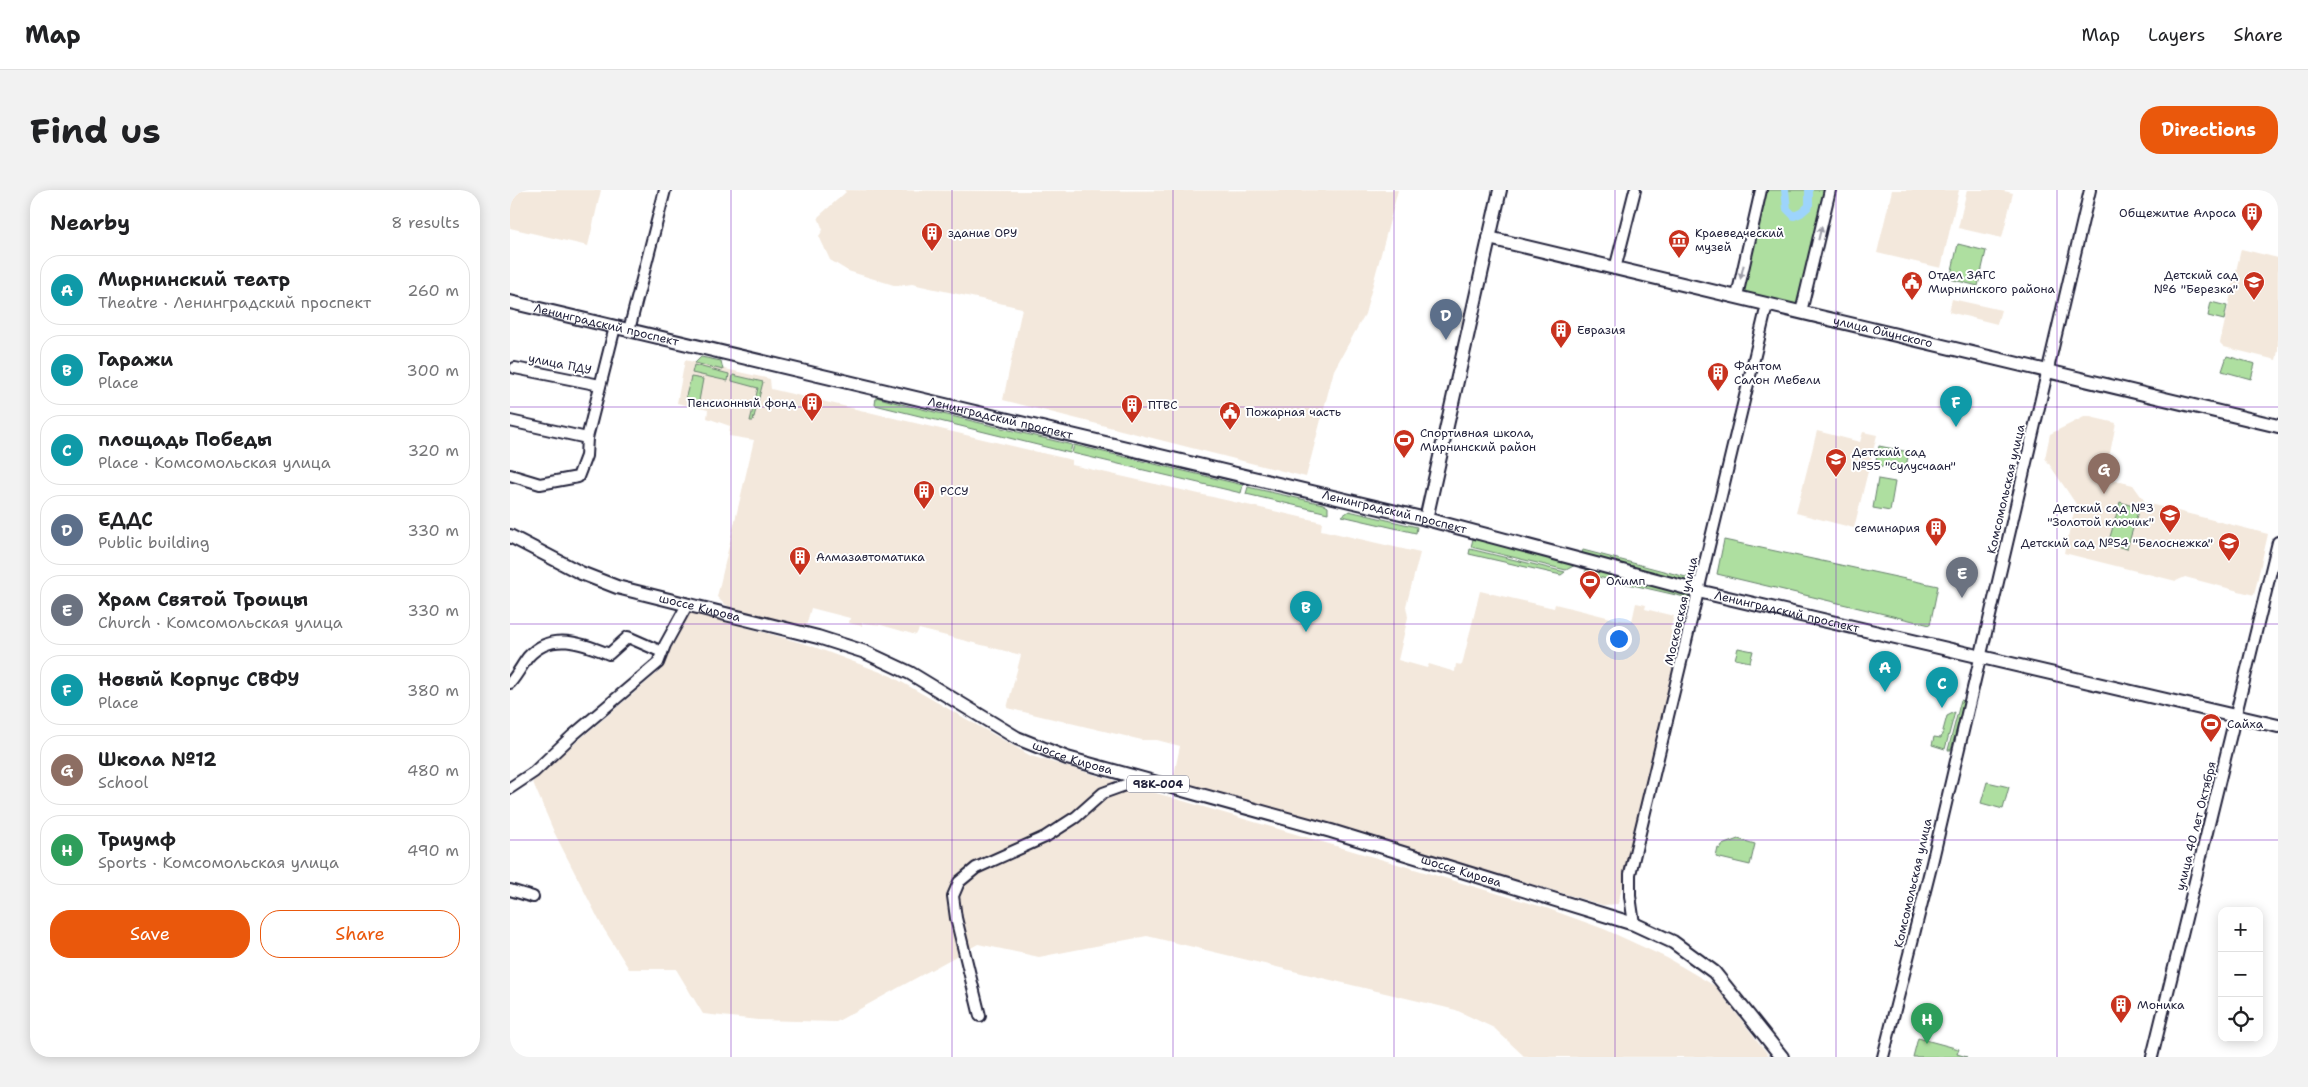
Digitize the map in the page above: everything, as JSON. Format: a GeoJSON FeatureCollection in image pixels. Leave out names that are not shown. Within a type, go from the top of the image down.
{"type":"FeatureCollection","features":[{"type":"Feature","properties":{"kind":"main road"},"geometry":{"type":"LineString","coordinates":[[1426,520],[1500,190]]}},
{"type":"Feature","properties":{"kind":"main road","name":"улица Ойунского"},"geometry":{"type":"LineString","coordinates":[[1489,238],[2278,426]]}},
{"type":"Feature","properties":{"kind":"main road","name":"Ленинградский проспект"},"geometry":{"type":"LineString","coordinates":[[510,302],[1426,520],[1698,591],[2278,726]]}},
{"type":"Feature","properties":{"kind":"main road","name":"шоссе Кирова"},"geometry":{"type":"LineString","coordinates":[[510,536],[563,565],[602,582],[634,592],[848,646],[910,673],[1017,738],[1067,758],[1340,834],[1634,924],[1673,942],[1714,972],[1782,1057]]}},
{"type":"Feature","properties":{"kind":"street"},"geometry":{"type":"LineString","coordinates":[[629,330],[665,190]]}},
{"type":"Feature","properties":{"kind":"street"},"geometry":{"type":"LineString","coordinates":[[1615,269],[1635,190]]}},
{"type":"Feature","properties":{"kind":"street"},"geometry":{"type":"LineString","coordinates":[[1736,296],[1762,190]]}},
{"type":"Feature","properties":{"kind":"street"},"geometry":{"type":"LineString","coordinates":[[1801,312],[1830,190]]}},
{"type":"Feature","properties":{"kind":"street","name":"Комсомольская улица"},"geometry":{"type":"LineString","coordinates":[[1883,1057],[1932,863],[2090,190]]}},
{"type":"Feature","properties":{"kind":"street","name":"Московская улица"},"geometry":{"type":"LineString","coordinates":[[1634,924],[1630,896],[1630,874],[1768,305]]}},
{"type":"Feature","properties":{"kind":"street","name":"улица ПДУ"},"geometry":{"type":"LineString","coordinates":[[510,475],[540,484],[578,476],[586,456],[587,438],[615,327]]}},
{"type":"Feature","properties":{"kind":"street","name":"улица ПДУ"},"geometry":{"type":"LineString","coordinates":[[515,368],[600,385]]}},
{"type":"Feature","properties":{"kind":"street"},"geometry":{"type":"LineString","coordinates":[[510,420],[587,438]]}},
{"type":"Feature","properties":{"kind":"street","name":"улица 40 лет Октября"},"geometry":{"type":"LineString","coordinates":[[2152,1057],[2278,542]]}},
{"type":"Feature","properties":{"kind":"street"},"geometry":{"type":"LineString","coordinates":[[510,788],[534,772],[573,735],[658,663],[687,605]]}},
{"type":"Feature","properties":{"kind":"street"},"geometry":{"type":"LineString","coordinates":[[510,683],[529,656],[553,640],[581,643],[609,654],[628,637],[662,652]]}},
{"type":"Feature","properties":{"kind":"street"},"geometry":{"type":"LineString","coordinates":[[980,1016],[956,918],[953,896],[959,882],[976,868],[1045,838],[1076,817],[1103,793],[1142,779]]}},
{"type":"Feature","properties":{"kind":"street"},"geometry":{"type":"LineString","coordinates":[[510,890],[533,897]]}},
{"type":"Feature","properties":{"kind":"shaded area"},"geometry":{"type":"Polygon","coordinates":[[[510,190],[601,190],[588,246],[510,228],[510,190]]]}},
{"type":"Feature","properties":{"kind":"shaded area"},"geometry":{"type":"Polygon","coordinates":[[[844,190],[1398,190],[1365,314],[1334,370],[1306,477],[1003,400],[1022,308],[912,284],[897,286],[848,271],[830,260],[819,236],[823,230],[818,217],[846,192],[844,190]]]}},
{"type":"Feature","properties":{"kind":"shaded area"},"geometry":{"type":"Polygon","coordinates":[[[1892,190],[1959,190],[1941,268],[1877,253],[1892,190]]]}},
{"type":"Feature","properties":{"kind":"shaded area"},"geometry":{"type":"Polygon","coordinates":[[[1967,190],[1999,190],[2013,193],[2002,238],[1958,228],[1967,190]]]}},
{"type":"Feature","properties":{"kind":"shaded area","name":"Детский сад №6 \"Березка\""},"geometry":{"type":"Polygon","coordinates":[[[2241,249],[2278,258],[2278,351],[2276,360],[2224,347],[2220,343],[2241,249]]]}},
{"type":"Feature","properties":{"kind":"shaded area"},"geometry":{"type":"Polygon","coordinates":[[[1952,299],[2001,310],[1997,324],[1949,312],[1952,299]]]}},
{"type":"Feature","properties":{"kind":"shaded area"},"geometry":{"type":"Polygon","coordinates":[[[685,360],[770,379],[771,389],[1072,460],[1072,465],[1322,522],[1321,530],[1420,553],[1406,606],[1408,617],[1398,660],[1427,668],[1429,664],[1455,672],[1456,664],[1462,665],[1480,591],[1554,608],[1555,604],[1619,620],[1632,621],[1636,603],[1646,605],[1645,609],[1674,616],[1670,630],[1678,634],[1677,650],[1618,904],[1603,905],[1173,780],[1180,746],[1157,740],[1142,740],[1007,708],[1021,655],[919,629],[916,635],[881,625],[862,623],[862,626],[849,623],[850,618],[811,608],[806,626],[734,609],[723,603],[717,597],[754,440],[729,436],[730,426],[707,418],[708,410],[677,403],[685,360]]]}},
{"type":"Feature","properties":{"kind":"shaded area"},"geometry":{"type":"Polygon","coordinates":[[[2086,416],[2116,423],[2105,478],[2133,485],[2146,503],[2268,534],[2254,595],[2185,577],[2176,581],[2064,553],[2076,504],[2045,458],[2050,434],[2086,416]]]}},
{"type":"Feature","properties":{"kind":"shaded area","name":"Детский сад №55 \"Сулусчаан\""},"geometry":{"type":"Polygon","coordinates":[[[1817,431],[1860,442],[1863,432],[1877,435],[1854,528],[1796,513],[1817,431]]]}},
{"type":"Feature","properties":{"kind":"shaded area"},"geometry":{"type":"Polygon","coordinates":[[[688,611],[809,645],[891,676],[1031,756],[1546,908],[1604,929],[1667,958],[1715,986],[1770,1057],[1525,1057],[1494,1028],[1456,1010],[1147,936],[1039,957],[978,944],[836,1022],[758,1020],[703,1014],[676,969],[629,969],[602,926],[554,832],[532,780],[661,670],[688,611]]]}},
{"type":"Feature","properties":{"kind":"green space"},"geometry":{"type":"Polygon","coordinates":[[[1764,190],[1826,190],[1798,305],[1740,291],[1764,190]]]}},
{"type":"Feature","properties":{"kind":"green space"},"geometry":{"type":"Polygon","coordinates":[[[1958,244],[1986,251],[1978,286],[1950,279],[1958,244]]]}},
{"type":"Feature","properties":{"kind":"green space"},"geometry":{"type":"Polygon","coordinates":[[[2211,302],[2227,306],[2224,320],[2208,316],[2211,302]]]}},
{"type":"Feature","properties":{"kind":"green space"},"geometry":{"type":"Polygon","coordinates":[[[2227,356],[2255,364],[2251,379],[2222,371],[2227,356]]]}},
{"type":"Feature","properties":{"kind":"green space"},"geometry":{"type":"Polygon","coordinates":[[[701,357],[721,361],[723,370],[695,363],[701,357]]]}},
{"type":"Feature","properties":{"kind":"green space"},"geometry":{"type":"Polygon","coordinates":[[[694,365],[729,374],[728,381],[692,373],[694,365]]]}},
{"type":"Feature","properties":{"kind":"green space"},"geometry":{"type":"Polygon","coordinates":[[[733,375],[763,382],[753,421],[750,421],[758,388],[732,381],[733,375]]]}},
{"type":"Feature","properties":{"kind":"green space"},"geometry":{"type":"Polygon","coordinates":[[[691,377],[703,379],[699,401],[709,405],[689,399],[686,396],[691,377]]]}},
{"type":"Feature","properties":{"kind":"green space"},"geometry":{"type":"Polygon","coordinates":[[[876,397],[1072,445],[1070,453],[875,405],[876,397]]]}},
{"type":"Feature","properties":{"kind":"green space"},"geometry":{"type":"Polygon","coordinates":[[[1074,445],[1243,485],[1241,493],[1072,453],[1074,445]]]}},
{"type":"Feature","properties":{"kind":"green space"},"geometry":{"type":"Polygon","coordinates":[[[1879,446],[1909,452],[1905,471],[1875,465],[1879,446]]]}},
{"type":"Feature","properties":{"kind":"green space"},"geometry":{"type":"Polygon","coordinates":[[[1878,479],[1895,482],[1890,511],[1873,508],[1878,479]]]}},
{"type":"Feature","properties":{"kind":"green space"},"geometry":{"type":"Polygon","coordinates":[[[1248,487],[1323,504],[1328,507],[1328,513],[1246,494],[1248,487]]]}},
{"type":"Feature","properties":{"kind":"green space"},"geometry":{"type":"Polygon","coordinates":[[[2120,502],[2139,508],[2127,549],[2108,544],[2120,502]]]}},
{"type":"Feature","properties":{"kind":"green space"},"geometry":{"type":"Polygon","coordinates":[[[1349,511],[1417,527],[1416,533],[1342,516],[1349,511]]]}},
{"type":"Feature","properties":{"kind":"green space"},"geometry":{"type":"Polygon","coordinates":[[[1473,539],[1579,563],[1566,570],[1471,547],[1473,539]]]}},
{"type":"Feature","properties":{"kind":"green space"},"geometry":{"type":"Polygon","coordinates":[[[1724,540],[1938,586],[1930,625],[1717,574],[1724,540]]]}},
{"type":"Feature","properties":{"kind":"green space"},"geometry":{"type":"Polygon","coordinates":[[[1470,549],[1565,572],[1561,575],[1469,554],[1470,549]]]}},
{"type":"Feature","properties":{"kind":"green space"},"geometry":{"type":"Polygon","coordinates":[[[1583,550],[1690,578],[1689,582],[1581,555],[1583,550]]]}},
{"type":"Feature","properties":{"kind":"green space"},"geometry":{"type":"Polygon","coordinates":[[[1587,567],[1686,591],[1689,598],[1585,574],[1587,567]]]}},
{"type":"Feature","properties":{"kind":"green space"},"geometry":{"type":"Polygon","coordinates":[[[1738,648],[1753,651],[1750,662],[1735,659],[1738,648]]]}},
{"type":"Feature","properties":{"kind":"green space"},"geometry":{"type":"Polygon","coordinates":[[[1961,700],[1964,701],[1951,750],[1948,750],[1961,700]]]}},
{"type":"Feature","properties":{"kind":"green space"},"geometry":{"type":"Polygon","coordinates":[[[1955,712],[1945,749],[1932,745],[1934,737],[1941,738],[1947,716],[1955,712]]]}},
{"type":"Feature","properties":{"kind":"green space"},"geometry":{"type":"Polygon","coordinates":[[[1987,782],[2009,787],[2003,809],[1981,803],[1987,782]]]}},
{"type":"Feature","properties":{"kind":"green space"},"geometry":{"type":"Polygon","coordinates":[[[1738,839],[1755,844],[1750,865],[1716,857],[1718,848],[1720,849],[1722,845],[1738,839]]]}},
{"type":"Feature","properties":{"kind":"green space"},"geometry":{"type":"Polygon","coordinates":[[[1918,1038],[1959,1049],[1957,1054],[1967,1057],[1913,1057],[1918,1038]]]}},
{"type":"Feature","properties":{"kind":"waterway"},"geometry":{"type":"LineString","coordinates":[[1785,190],[1787,209],[1794,216],[1809,206],[1809,190]]}},
{"type":"Feature","properties":{"kind":"place","name":"Общежитие Алроса"},"geometry":{"type":"Point","coordinates":[2252,232]}},
{"type":"Feature","properties":{"kind":"place","name":"здание ОРУ"},"geometry":{"type":"Point","coordinates":[932,252]}},
{"type":"Feature","properties":{"kind":"place","name":"Краеведческий музей"},"geometry":{"type":"Point","coordinates":[1679,259]}},
{"type":"Feature","properties":{"kind":"place","name":"Отдел ЗАГС Мирнинского района"},"geometry":{"type":"Point","coordinates":[1912,301]}},
{"type":"Feature","properties":{"kind":"place","name":"Детский сад №6 \"Березка\""},"geometry":{"type":"Point","coordinates":[2254,301]}},
{"type":"Feature","properties":{"kind":"place","name":"ЕДДС"},"geometry":{"type":"Point","coordinates":[1446,340]}},
{"type":"Feature","properties":{"kind":"place","name":"Евразия"},"geometry":{"type":"Point","coordinates":[1561,349]}},
{"type":"Feature","properties":{"kind":"place","name":"Фантом Салон Мебели"},"geometry":{"type":"Point","coordinates":[1718,392]}},
{"type":"Feature","properties":{"kind":"place","name":"Пенсионный фонд"},"geometry":{"type":"Point","coordinates":[812,422]}},
{"type":"Feature","properties":{"kind":"place","name":"ПТВС"},"geometry":{"type":"Point","coordinates":[1132,424]}},
{"type":"Feature","properties":{"kind":"place","name":"Новый Корпус СВФУ"},"geometry":{"type":"Point","coordinates":[1956,427]}},
{"type":"Feature","properties":{"kind":"place","name":"Пожарная часть"},"geometry":{"type":"Point","coordinates":[1230,431]}},
{"type":"Feature","properties":{"kind":"place","name":"Спортивная школа, Мирнинский район"},"geometry":{"type":"Point","coordinates":[1404,459]}},
{"type":"Feature","properties":{"kind":"place","name":"Детский сад №55 \"Сулусчаан\""},"geometry":{"type":"Point","coordinates":[1836,478]}},
{"type":"Feature","properties":{"kind":"place","name":"Школа №12"},"geometry":{"type":"Point","coordinates":[2104,494]}},
{"type":"Feature","properties":{"kind":"place","name":"РССУ"},"geometry":{"type":"Point","coordinates":[924,510]}},
{"type":"Feature","properties":{"kind":"place","name":"Детский сад №3 \"Золотой ключик\""},"geometry":{"type":"Point","coordinates":[2170,534]}},
{"type":"Feature","properties":{"kind":"place","name":"семинария"},"geometry":{"type":"Point","coordinates":[1936,547]}},
{"type":"Feature","properties":{"kind":"place","name":"Детский сад №54 \"Белоснежка\""},"geometry":{"type":"Point","coordinates":[2229,562]}},
{"type":"Feature","properties":{"kind":"place","name":"Алмазавтоматика"},"geometry":{"type":"Point","coordinates":[800,576]}},
{"type":"Feature","properties":{"kind":"place","name":"Храм Святой Троицы"},"geometry":{"type":"Point","coordinates":[1962,598]}},
{"type":"Feature","properties":{"kind":"place","name":"Олимп"},"geometry":{"type":"Point","coordinates":[1590,600]}},
{"type":"Feature","properties":{"kind":"place","name":"Гаражи"},"geometry":{"type":"Point","coordinates":[1306,632]}},
{"type":"Feature","properties":{"kind":"place","name":"Мирнинский театр"},"geometry":{"type":"Point","coordinates":[1885,692]}},
{"type":"Feature","properties":{"kind":"place","name":"площадь Победы"},"geometry":{"type":"Point","coordinates":[1942,708]}},
{"type":"Feature","properties":{"kind":"place","name":"Сайха"},"geometry":{"type":"Point","coordinates":[2211,743]}},
{"type":"Feature","properties":{"kind":"place","name":"Моника"},"geometry":{"type":"Point","coordinates":[2121,1024]}},
{"type":"Feature","properties":{"kind":"place","name":"Триумф"},"geometry":{"type":"Point","coordinates":[1927,1044]}}]}
